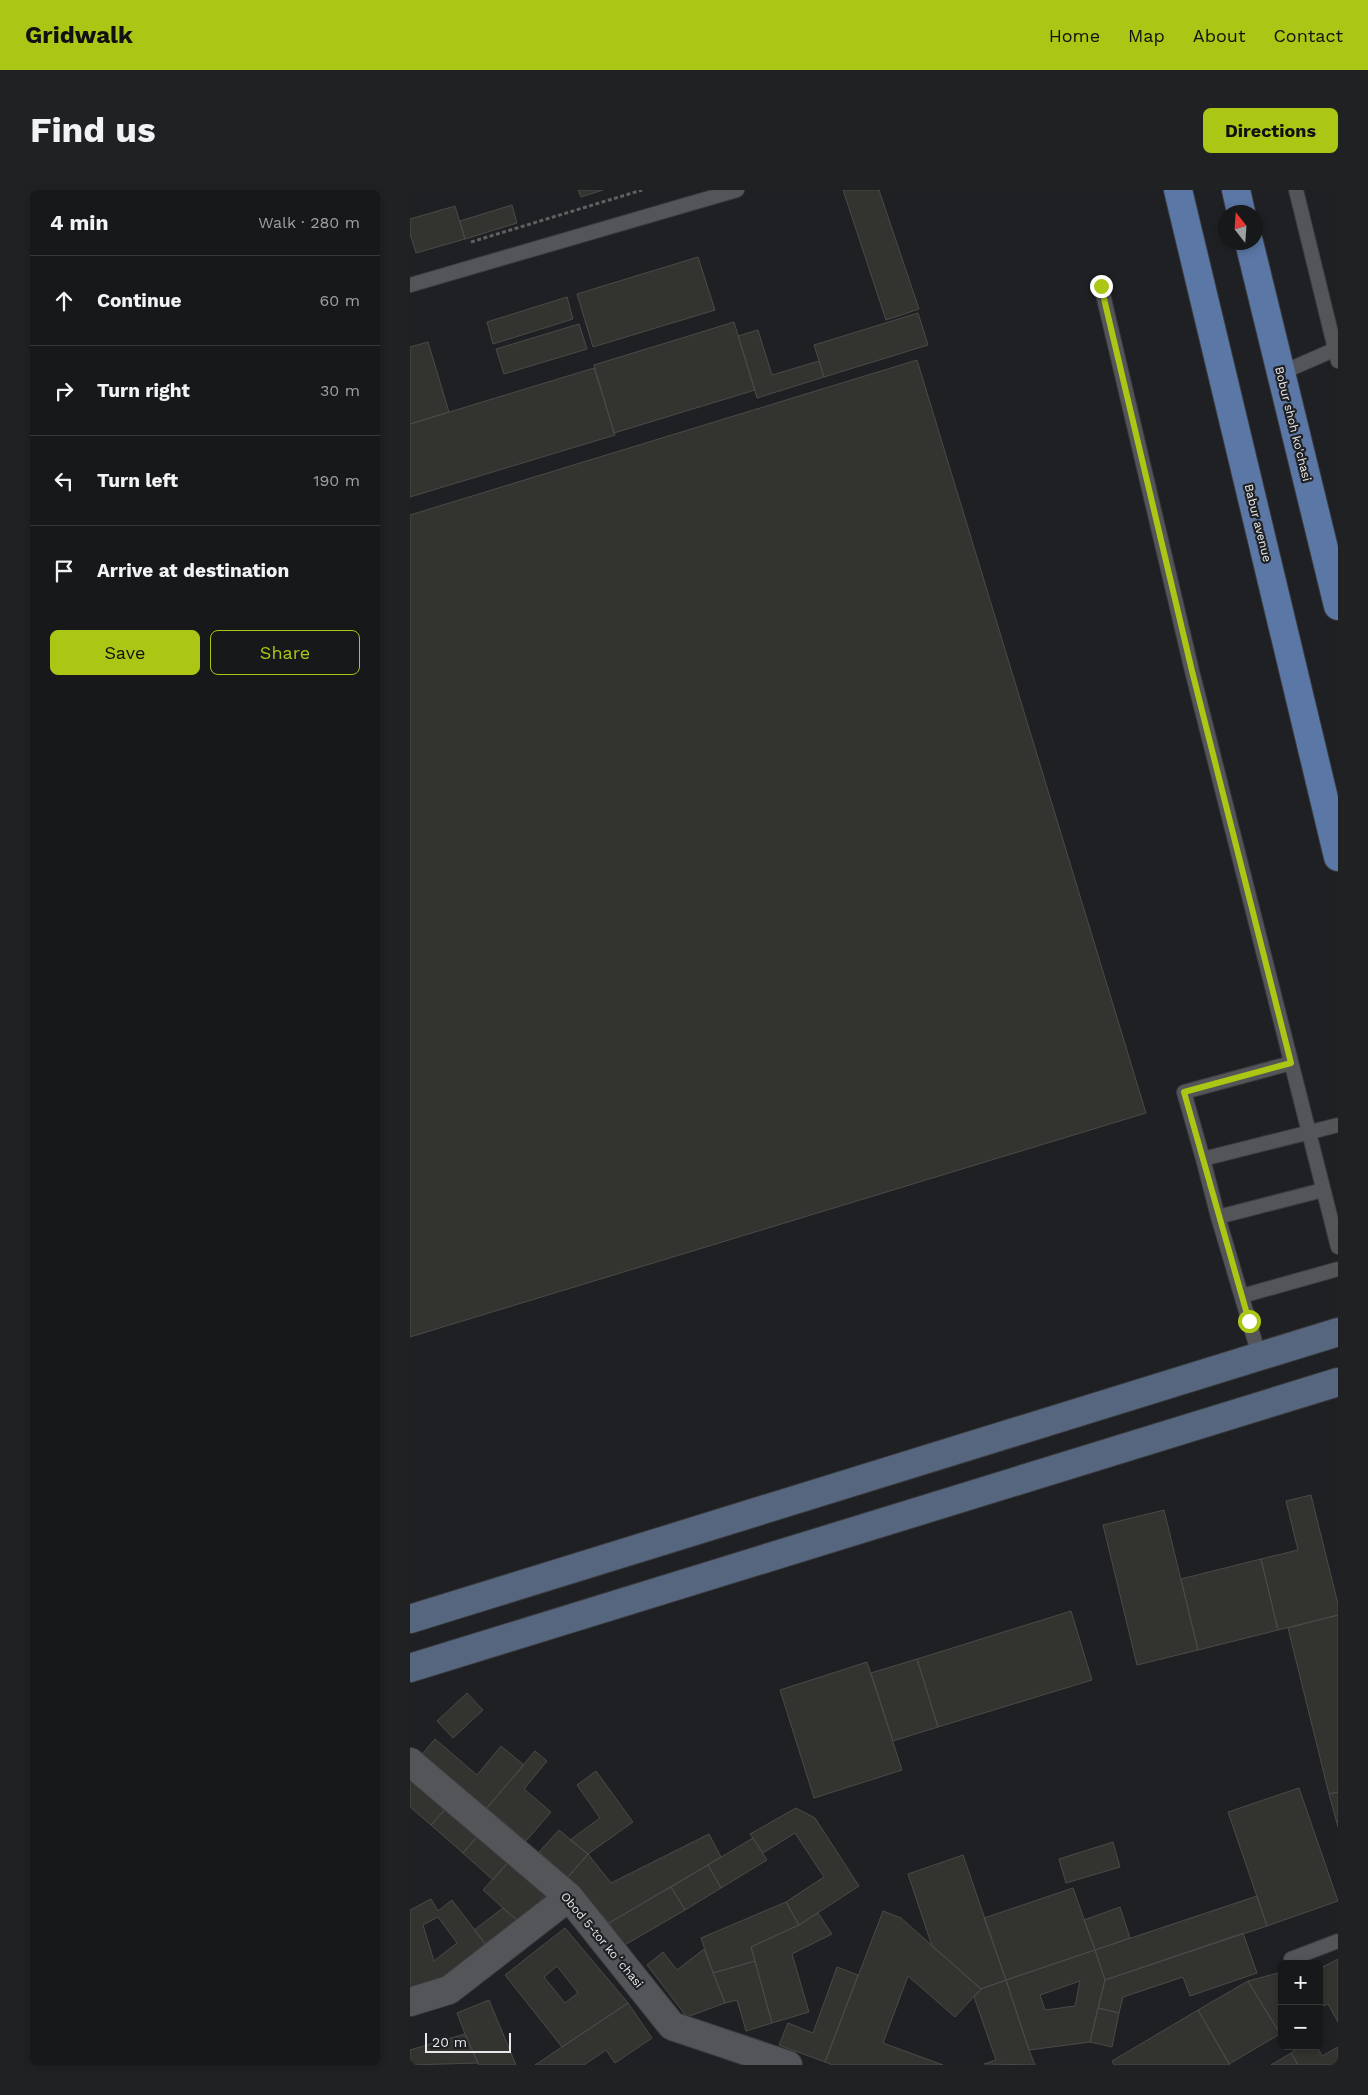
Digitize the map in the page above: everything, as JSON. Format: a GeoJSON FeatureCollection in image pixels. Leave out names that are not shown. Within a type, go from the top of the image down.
{"type":"FeatureCollection","features":[{"type":"Feature","properties":{"kind":"main road","name":"Babur avenue"},"geometry":{"type":"LineString","coordinates":[[1178,190],[1338,857]]}},
{"type":"Feature","properties":{"kind":"main road"},"geometry":{"type":"LineString","coordinates":[[1236,190],[1239,205]]}},
{"type":"Feature","properties":{"kind":"main road","name":"Bobur shoh ko'chasi"},"geometry":{"type":"LineString","coordinates":[[1251,250],[1338,606]]}},
{"type":"Feature","properties":{"kind":"main road"},"geometry":{"type":"LineString","coordinates":[[410,1619],[1338,1332]]}},
{"type":"Feature","properties":{"kind":"main road"},"geometry":{"type":"LineString","coordinates":[[410,1668],[1338,1382]]}},
{"type":"Feature","properties":{"kind":"street","name":"Obod 5-tor koʻchasi"},"geometry":{"type":"LineString","coordinates":[[410,1762],[568,1897],[672,2026],[788,2065]]}},
{"type":"Feature","properties":{"kind":"street"},"geometry":{"type":"LineString","coordinates":[[410,2002],[449,1990],[568,1897]]}},
{"type":"Feature","properties":{"kind":"lane"},"geometry":{"type":"LineString","coordinates":[[410,286],[737,190]]}},
{"type":"Feature","properties":{"kind":"lane"},"geometry":{"type":"LineString","coordinates":[[1281,373],[1337,352],[1333,323],[1296,190]]}},
{"type":"Feature","properties":{"kind":"lane"},"geometry":{"type":"LineString","coordinates":[[1101,286],[1189,661],[1338,1247]]}},
{"type":"Feature","properties":{"kind":"lane"},"geometry":{"type":"LineString","coordinates":[[1259,1355],[1218,1217],[1184,1092],[1291,1063]]}},
{"type":"Feature","properties":{"kind":"lane"},"geometry":{"type":"LineString","coordinates":[[1203,1159],[1338,1125]]}},
{"type":"Feature","properties":{"kind":"lane"},"geometry":{"type":"LineString","coordinates":[[1218,1217],[1323,1190]]}},
{"type":"Feature","properties":{"kind":"lane"},"geometry":{"type":"LineString","coordinates":[[1242,1296],[1338,1269]]}},
{"type":"Feature","properties":{"kind":"lane"},"geometry":{"type":"LineString","coordinates":[[1291,1959],[1338,1941]]}},
{"type":"Feature","properties":{"kind":"path"},"geometry":{"type":"LineString","coordinates":[[466,244],[642,190]]}},
{"type":"Feature","properties":{"kind":"building"},"geometry":{"type":"Polygon","coordinates":[[[578,190],[603,190],[581,197],[578,190]]]}},
{"type":"Feature","properties":{"kind":"building"},"geometry":{"type":"Polygon","coordinates":[[[843,190],[879,190],[919,309],[886,320],[843,190]]]}},
{"type":"Feature","properties":{"kind":"building"},"geometry":{"type":"Polygon","coordinates":[[[512,205],[517,223],[465,239],[460,221],[512,205]]]}},
{"type":"Feature","properties":{"kind":"building"},"geometry":{"type":"Polygon","coordinates":[[[455,206],[465,239],[416,253],[410,234],[410,219],[455,206]]]}},
{"type":"Feature","properties":{"kind":"building"},"geometry":{"type":"Polygon","coordinates":[[[698,257],[715,310],[593,347],[577,294],[698,257]]]}},
{"type":"Feature","properties":{"kind":"building"},"geometry":{"type":"Polygon","coordinates":[[[567,297],[573,319],[493,344],[487,322],[567,297]]]}},
{"type":"Feature","properties":{"kind":"building"},"geometry":{"type":"Polygon","coordinates":[[[918,313],[928,345],[824,377],[814,345],[918,313]]]}},
{"type":"Feature","properties":{"kind":"building"},"geometry":{"type":"Polygon","coordinates":[[[734,322],[755,390],[614,433],[594,365],[734,322]]]}},
{"type":"Feature","properties":{"kind":"building"},"geometry":{"type":"Polygon","coordinates":[[[579,324],[587,349],[504,374],[496,349],[579,324]]]}},
{"type":"Feature","properties":{"kind":"building"},"geometry":{"type":"Polygon","coordinates":[[[758,330],[772,375],[819,361],[824,377],[757,398],[738,336],[758,330]]]}},
{"type":"Feature","properties":{"kind":"building"},"geometry":{"type":"Polygon","coordinates":[[[428,342],[449,412],[410,424],[410,347],[428,342]]]}},
{"type":"Feature","properties":{"kind":"building"},"geometry":{"type":"Polygon","coordinates":[[[917,360],[1146,1113],[410,1337],[410,515],[917,360]]]}},
{"type":"Feature","properties":{"kind":"building"},"geometry":{"type":"Polygon","coordinates":[[[594,368],[615,435],[410,497],[410,424],[594,368]]]}},
{"type":"Feature","properties":{"kind":"building"},"geometry":{"type":"Polygon","coordinates":[[[1311,1495],[1338,1604],[1338,1615],[1278,1630],[1261,1559],[1298,1550],[1286,1501],[1311,1495]]]}},
{"type":"Feature","properties":{"kind":"building"},"geometry":{"type":"Polygon","coordinates":[[[1164,1510],[1198,1650],[1137,1665],[1103,1525],[1164,1510]]]}},
{"type":"Feature","properties":{"kind":"building"},"geometry":{"type":"Polygon","coordinates":[[[1261,1559],[1278,1630],[1198,1650],[1181,1579],[1261,1559]]]}},
{"type":"Feature","properties":{"kind":"building"},"geometry":{"type":"Polygon","coordinates":[[[1071,1611],[1092,1680],[938,1727],[917,1659],[1071,1611]]]}},
{"type":"Feature","properties":{"kind":"building"},"geometry":{"type":"Polygon","coordinates":[[[1338,1615],[1338,1792],[1329,1794],[1288,1628],[1338,1615]]]}},
{"type":"Feature","properties":{"kind":"building"},"geometry":{"type":"Polygon","coordinates":[[[917,1659],[938,1727],[893,1741],[871,1673],[917,1659]]]}},
{"type":"Feature","properties":{"kind":"building"},"geometry":{"type":"Polygon","coordinates":[[[867,1662],[902,1770],[814,1798],[780,1690],[867,1662]]]}},
{"type":"Feature","properties":{"kind":"building"},"geometry":{"type":"Polygon","coordinates":[[[467,1693],[483,1710],[453,1738],[437,1721],[467,1693]]]}},
{"type":"Feature","properties":{"kind":"building"},"geometry":{"type":"Polygon","coordinates":[[[435,1739],[477,1775],[501,1746],[524,1765],[483,1812],[419,1758],[435,1739]]]}},
{"type":"Feature","properties":{"kind":"building"},"geometry":{"type":"Polygon","coordinates":[[[535,1751],[547,1761],[524,1789],[551,1812],[526,1841],[487,1808],[535,1751]]]}},
{"type":"Feature","properties":{"kind":"building"},"geometry":{"type":"Polygon","coordinates":[[[410,1770],[449,1805],[431,1825],[410,1807],[410,1770]]]}},
{"type":"Feature","properties":{"kind":"building"},"geometry":{"type":"Polygon","coordinates":[[[596,1771],[633,1822],[588,1854],[570,1840],[600,1818],[577,1785],[596,1771]]]}},
{"type":"Feature","properties":{"kind":"building"},"geometry":{"type":"Polygon","coordinates":[[[1299,1788],[1338,1901],[1267,1926],[1228,1812],[1299,1788]]]}},
{"type":"Feature","properties":{"kind":"building"},"geometry":{"type":"Polygon","coordinates":[[[1338,1792],[1338,1827],[1329,1794],[1338,1792]]]}},
{"type":"Feature","properties":{"kind":"building"},"geometry":{"type":"Polygon","coordinates":[[[449,1805],[481,1832],[463,1853],[431,1825],[449,1805]]]}},
{"type":"Feature","properties":{"kind":"building"},"geometry":{"type":"Polygon","coordinates":[[[796,1808],[815,1818],[859,1886],[799,1925],[786,1902],[824,1877],[795,1833],[763,1853],[750,1834],[796,1808]]]}},
{"type":"Feature","properties":{"kind":"building"},"geometry":{"type":"Polygon","coordinates":[[[559,1830],[588,1854],[568,1877],[539,1852],[559,1830]]]}},
{"type":"Feature","properties":{"kind":"building"},"geometry":{"type":"Polygon","coordinates":[[[481,1832],[511,1859],[493,1880],[463,1853],[481,1832]]]}},
{"type":"Feature","properties":{"kind":"building"},"geometry":{"type":"Polygon","coordinates":[[[709,1834],[721,1857],[609,1923],[568,1877],[588,1854],[611,1883],[709,1834]]]}},
{"type":"Feature","properties":{"kind":"building"},"geometry":{"type":"Polygon","coordinates":[[[753,1838],[767,1860],[721,1888],[708,1865],[753,1838]]]}},
{"type":"Feature","properties":{"kind":"building"},"geometry":{"type":"Polygon","coordinates":[[[1113,1842],[1120,1867],[1066,1883],[1059,1859],[1113,1842]]]}},
{"type":"Feature","properties":{"kind":"building"},"geometry":{"type":"Polygon","coordinates":[[[963,1855],[1006,1980],[981,1989],[932,1946],[908,1874],[963,1855]]]}},
{"type":"Feature","properties":{"kind":"building"},"geometry":{"type":"Polygon","coordinates":[[[511,1859],[548,1892],[520,1923],[483,1890],[511,1859]]]}},
{"type":"Feature","properties":{"kind":"building"},"geometry":{"type":"Polygon","coordinates":[[[708,1865],[721,1888],[685,1910],[671,1887],[708,1865]]]}},
{"type":"Feature","properties":{"kind":"building"},"geometry":{"type":"Polygon","coordinates":[[[671,1887],[685,1910],[623,1946],[609,1923],[671,1887]]]}},
{"type":"Feature","properties":{"kind":"building"},"geometry":{"type":"Polygon","coordinates":[[[1073,1888],[1095,1950],[1006,1980],[984,1918],[1073,1888]]]}},
{"type":"Feature","properties":{"kind":"building"},"geometry":{"type":"Polygon","coordinates":[[[1257,1896],[1267,1926],[1105,1980],[1095,1950],[1257,1896]]]}},
{"type":"Feature","properties":{"kind":"building"},"geometry":{"type":"Polygon","coordinates":[[[431,1899],[438,1911],[452,1900],[487,1946],[440,1982],[410,1991],[410,1910],[431,1899]],[[438,1917],[423,1925],[434,1961],[457,1943],[438,1917]]]}},
{"type":"Feature","properties":{"kind":"building"},"geometry":{"type":"Polygon","coordinates":[[[786,1902],[799,1925],[751,1947],[755,1961],[713,1973],[701,1938],[786,1902]]]}},
{"type":"Feature","properties":{"kind":"building"},"geometry":{"type":"Polygon","coordinates":[[[1120,1907],[1130,1938],[1095,1950],[1084,1920],[1120,1907]]]}},
{"type":"Feature","properties":{"kind":"building"},"geometry":{"type":"Polygon","coordinates":[[[503,1908],[520,1923],[487,1946],[474,1930],[503,1908]]]}},
{"type":"Feature","properties":{"kind":"building"},"geometry":{"type":"Polygon","coordinates":[[[883,1911],[901,1918],[981,1989],[955,2017],[908,1976],[883,2043],[943,2065],[833,2065],[825,2062],[883,1911]]]}},
{"type":"Feature","properties":{"kind":"building"},"geometry":{"type":"Polygon","coordinates":[[[818,1913],[832,1934],[792,1954],[809,2012],[772,2023],[751,1947],[799,1925],[818,1913]]]}},
{"type":"Feature","properties":{"kind":"building"},"geometry":{"type":"Polygon","coordinates":[[[565,1928],[628,2003],[562,2047],[505,1975],[565,1928]],[[557,1966],[544,1977],[565,2003],[578,1993],[557,1966]]]}},
{"type":"Feature","properties":{"kind":"building"},"geometry":{"type":"Polygon","coordinates":[[[1243,1933],[1257,1973],[1190,1996],[1183,1977],[1123,1997],[1119,2013],[1098,2008],[1105,1980],[1243,1933]]]}},
{"type":"Feature","properties":{"kind":"building"},"geometry":{"type":"Polygon","coordinates":[[[704,1949],[725,2003],[687,2017],[647,1965],[663,1952],[677,1970],[704,1949]]]}},
{"type":"Feature","properties":{"kind":"building"},"geometry":{"type":"Polygon","coordinates":[[[1095,1950],[1105,1980],[1090,2042],[1029,2050],[1006,1980],[1095,1950]],[[1080,1981],[1040,1995],[1045,2010],[1075,2006],[1080,1981]]]}},
{"type":"Feature","properties":{"kind":"building"},"geometry":{"type":"Polygon","coordinates":[[[1338,1959],[1338,2022],[1328,2004],[1323,2006],[1323,1967],[1338,1959]]]}},
{"type":"Feature","properties":{"kind":"building"},"geometry":{"type":"Polygon","coordinates":[[[755,1961],[772,2023],[746,2031],[737,2000],[725,2003],[713,1973],[755,1961]]]}},
{"type":"Feature","properties":{"kind":"building"},"geometry":{"type":"Polygon","coordinates":[[[837,1967],[858,1975],[825,2062],[779,2045],[788,2023],[813,2033],[837,1967]]]}},
{"type":"Feature","properties":{"kind":"building"},"geometry":{"type":"Polygon","coordinates":[[[1278,1973],[1278,2030],[1248,1981],[1278,1973]]]}},
{"type":"Feature","properties":{"kind":"building"},"geometry":{"type":"Polygon","coordinates":[[[1006,1980],[1035,2065],[984,2064],[996,2060],[974,1997],[981,1989],[1006,1980]]]}},
{"type":"Feature","properties":{"kind":"building"},"geometry":{"type":"Polygon","coordinates":[[[1248,1981],[1278,2031],[1278,2035],[1229,2064],[1198,2010],[1248,1981]]]}},
{"type":"Feature","properties":{"kind":"building"},"geometry":{"type":"Polygon","coordinates":[[[489,2000],[516,2065],[479,2065],[465,2034],[457,2013],[489,2000]]]}},
{"type":"Feature","properties":{"kind":"building"},"geometry":{"type":"Polygon","coordinates":[[[628,2003],[652,2038],[615,2063],[606,2050],[584,2065],[535,2065],[628,2003]]]}},
{"type":"Feature","properties":{"kind":"building"},"geometry":{"type":"Polygon","coordinates":[[[1098,2008],[1119,2013],[1112,2047],[1090,2042],[1098,2008]]]}},
{"type":"Feature","properties":{"kind":"building"},"geometry":{"type":"Polygon","coordinates":[[[1198,2010],[1230,2065],[1114,2065],[1112,2061],[1198,2010]]]}},
{"type":"Feature","properties":{"kind":"building"},"geometry":{"type":"Polygon","coordinates":[[[465,2034],[478,2063],[410,2065],[410,2050],[465,2034]]]}},
{"type":"Feature","properties":{"kind":"building"},"geometry":{"type":"Polygon","coordinates":[[[1338,2047],[1338,2065],[1298,2065],[1291,2053],[1296,2050],[1319,2050],[1322,2056],[1338,2047]]]}},
{"type":"Feature","properties":{"kind":"building"},"geometry":{"type":"Polygon","coordinates":[[[1291,2053],[1298,2065],[1271,2065],[1291,2053]]]}},
{"type":"Feature","properties":{"kind":"route"},"geometry":{"type":"LineString","coordinates":[[1101,286],[1192,671],[1291,1063],[1184,1092],[1249,1321]]}}]}
